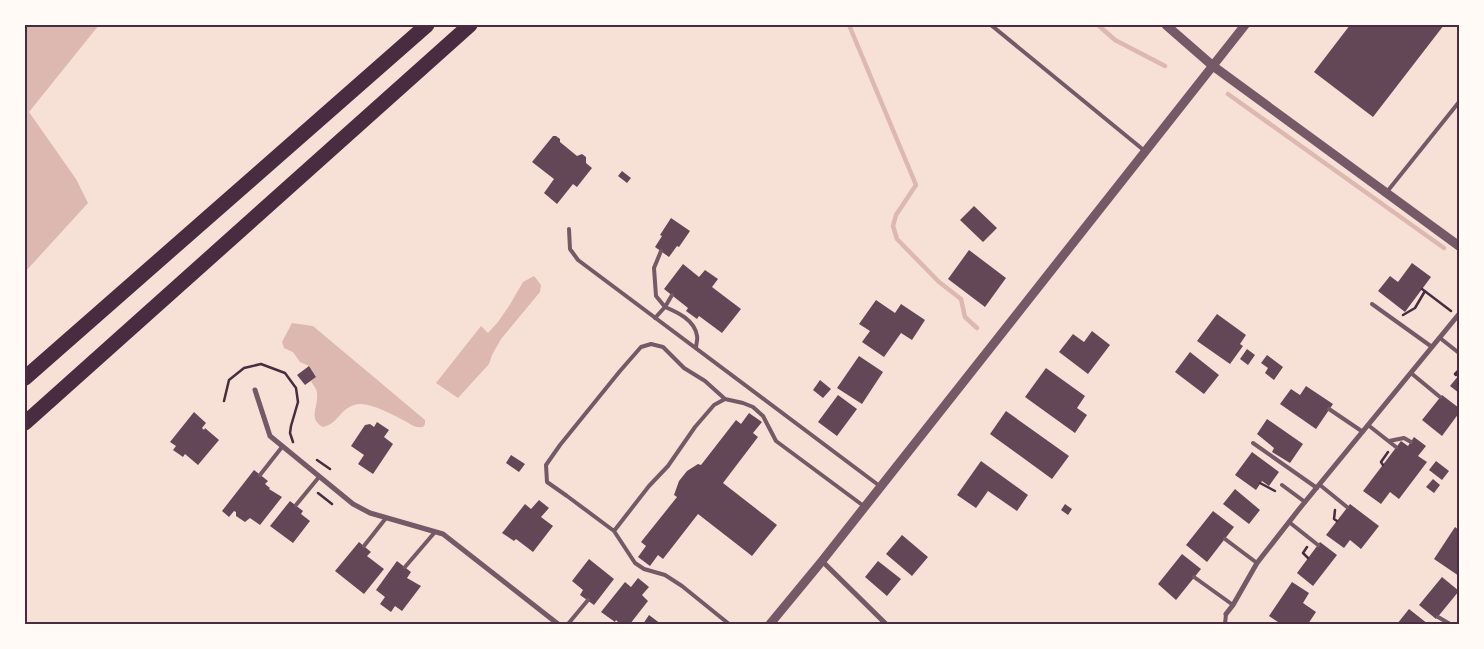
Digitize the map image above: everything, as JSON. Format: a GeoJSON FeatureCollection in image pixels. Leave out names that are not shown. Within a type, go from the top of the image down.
{"type":"FeatureCollection","features":[{"type":"Feature","properties":{"kind":"highway"},"geometry":{"type":"LineString","coordinates":[[25,378],[427,25]]}},
{"type":"Feature","properties":{"kind":"highway"},"geometry":{"type":"LineString","coordinates":[[25,424],[470,25]]}},
{"type":"Feature","properties":{"kind":"street"},"geometry":{"type":"LineString","coordinates":[[1166,25],[1213,66],[1459,246]]}},
{"type":"Feature","properties":{"kind":"street"},"geometry":{"type":"LineString","coordinates":[[770,624],[881,487],[1245,25]]}},
{"type":"Feature","properties":{"kind":"street"},"geometry":{"type":"LineString","coordinates":[[1226,614],[1257,564],[1300,508],[1458,315]]}},
{"type":"Feature","properties":{"kind":"street"},"geometry":{"type":"LineString","coordinates":[[255,390],[270,436],[353,504],[370,513],[443,534],[558,624]]}},
{"type":"Feature","properties":{"kind":"street"},"geometry":{"type":"LineString","coordinates":[[822,561],[886,624]]}},
{"type":"Feature","properties":{"kind":"lane"},"geometry":{"type":"LineString","coordinates":[[991,25],[1146,152]]}},
{"type":"Feature","properties":{"kind":"lane"},"geometry":{"type":"LineString","coordinates":[[1386,193],[1459,102]]}},
{"type":"Feature","properties":{"kind":"lane"},"geometry":{"type":"LineString","coordinates":[[569,229],[570,249],[578,260],[881,487]]}},
{"type":"Feature","properties":{"kind":"lane"},"geometry":{"type":"LineString","coordinates":[[661,251],[654,268],[656,296],[665,307],[680,314],[694,327],[697,336],[696,348]]}},
{"type":"Feature","properties":{"kind":"lane"},"geometry":{"type":"LineString","coordinates":[[655,318],[665,307],[672,295]]}},
{"type":"Feature","properties":{"kind":"lane"},"geometry":{"type":"LineString","coordinates":[[1372,304],[1432,348]]}},
{"type":"Feature","properties":{"kind":"lane"},"geometry":{"type":"LineString","coordinates":[[1440,338],[1459,353]]}},
{"type":"Feature","properties":{"kind":"lane"},"geometry":{"type":"LineString","coordinates":[[729,624],[682,586],[665,575],[644,569],[635,563],[614,531],[547,482],[546,465],[560,445],[642,347],[652,344],[663,347],[684,368],[705,381],[726,399],[753,407],[763,416],[776,441],[865,507]]}},
{"type":"Feature","properties":{"kind":"lane"},"geometry":{"type":"LineString","coordinates":[[1411,373],[1440,397]]}},
{"type":"Feature","properties":{"kind":"lane"},"geometry":{"type":"LineString","coordinates":[[614,531],[649,486],[668,466],[695,427],[714,405],[726,399]]}},
{"type":"Feature","properties":{"kind":"lane"},"geometry":{"type":"LineString","coordinates":[[1329,409],[1363,432]]}},
{"type":"Feature","properties":{"kind":"lane"},"geometry":{"type":"LineString","coordinates":[[1368,425],[1395,446]]}},
{"type":"Feature","properties":{"kind":"lane"},"geometry":{"type":"LineString","coordinates":[[1389,442],[1404,438],[1411,442]]}},
{"type":"Feature","properties":{"kind":"lane"},"geometry":{"type":"LineString","coordinates":[[1253,443],[1347,507]]}},
{"type":"Feature","properties":{"kind":"lane"},"geometry":{"type":"LineString","coordinates":[[260,475],[282,447]]}},
{"type":"Feature","properties":{"kind":"lane"},"geometry":{"type":"LineString","coordinates":[[296,506],[319,477]]}},
{"type":"Feature","properties":{"kind":"lane"},"geometry":{"type":"LineString","coordinates":[[1282,486],[1305,502]]}},
{"type":"Feature","properties":{"kind":"lane"},"geometry":{"type":"LineString","coordinates":[[364,546],[386,518]]}},
{"type":"Feature","properties":{"kind":"lane"},"geometry":{"type":"LineString","coordinates":[[1290,522],[1318,544]]}},
{"type":"Feature","properties":{"kind":"lane"},"geometry":{"type":"LineString","coordinates":[[405,567],[435,532]]}},
{"type":"Feature","properties":{"kind":"lane"},"geometry":{"type":"LineString","coordinates":[[1225,539],[1257,564]]}},
{"type":"Feature","properties":{"kind":"lane"},"geometry":{"type":"LineString","coordinates":[[1194,577],[1232,605]]}},
{"type":"Feature","properties":{"kind":"lane"},"geometry":{"type":"LineString","coordinates":[[568,624],[588,600]]}},
{"type":"Feature","properties":{"kind":"lane"},"geometry":{"type":"LineString","coordinates":[[1225,624],[1226,614]]}},
{"type":"Feature","properties":{"kind":"lane"},"geometry":{"type":"LineString","coordinates":[[1438,617],[1450,624]]}},
{"type":"Feature","properties":{"kind":"path"},"geometry":{"type":"LineString","coordinates":[[1396,322],[1415,308],[1424,290],[1458,315]]}},
{"type":"Feature","properties":{"kind":"path"},"geometry":{"type":"LineString","coordinates":[[224,401],[229,380],[244,368],[261,364],[285,373],[296,388],[298,402],[290,433],[293,442]]}},
{"type":"Feature","properties":{"kind":"path"},"geometry":{"type":"LineString","coordinates":[[1456,376],[1455,374],[1459,370]]}},
{"type":"Feature","properties":{"kind":"path"},"geometry":{"type":"LineString","coordinates":[[1383,465],[1381,462],[1395,446]]}},
{"type":"Feature","properties":{"kind":"path"},"geometry":{"type":"LineString","coordinates":[[315,458],[330,469]]}},
{"type":"Feature","properties":{"kind":"shaded area"},"geometry":{"type":"Polygon","coordinates":[[[25,25],[99,25],[29,112],[76,179],[88,203],[25,272],[25,25]]]}},
{"type":"Feature","properties":{"kind":"shaded area"},"geometry":{"type":"Polygon","coordinates":[[[534,276],[541,285],[540,292],[501,339],[489,364],[458,398],[436,383],[481,326],[488,333],[509,306],[523,282],[534,276]]]}},
{"type":"Feature","properties":{"kind":"shaded area"},"geometry":{"type":"Polygon","coordinates":[[[292,323],[313,326],[425,420],[423,427],[414,426],[380,409],[359,404],[349,407],[328,425],[323,427],[318,424],[315,416],[317,392],[311,381],[316,377],[309,366],[300,362],[293,352],[284,348],[282,342],[292,323]]]}},
{"type":"Feature","properties":{"kind":"building"},"geometry":{"type":"Polygon","coordinates":[[[1350,25],[1444,25],[1373,117],[1314,72],[1350,25]]]}},
{"type":"Feature","properties":{"kind":"building"},"geometry":{"type":"Polygon","coordinates":[[[553,136],[560,139],[560,142],[577,156],[582,154],[586,157],[586,163],[592,168],[577,187],[573,184],[557,204],[544,193],[554,179],[532,162],[553,136]]]}},
{"type":"Feature","properties":{"kind":"building"},"geometry":{"type":"Polygon","coordinates":[[[622,171],[631,178],[627,183],[618,176],[622,171]]]}},
{"type":"Feature","properties":{"kind":"building"},"geometry":{"type":"Polygon","coordinates":[[[974,206],[997,228],[983,242],[960,220],[974,206]]]}},
{"type":"Feature","properties":{"kind":"building"},"geometry":{"type":"Polygon","coordinates":[[[671,218],[690,231],[669,257],[655,247],[671,218]]]}},
{"type":"Feature","properties":{"kind":"building"},"geometry":{"type":"Polygon","coordinates":[[[969,250],[1006,278],[985,307],[948,279],[969,250]]]}},
{"type":"Feature","properties":{"kind":"building"},"geometry":{"type":"Polygon","coordinates":[[[1412,263],[1431,277],[1405,312],[1378,291],[1390,276],[1398,282],[1412,263]]]}},
{"type":"Feature","properties":{"kind":"building"},"geometry":{"type":"Polygon","coordinates":[[[683,264],[699,277],[705,270],[718,279],[712,287],[741,309],[722,333],[699,316],[697,319],[686,311],[688,308],[664,289],[683,264]]]}},
{"type":"Feature","properties":{"kind":"building"},"geometry":{"type":"Polygon","coordinates":[[[876,300],[895,313],[901,304],[925,320],[912,340],[901,333],[884,357],[862,342],[870,331],[859,324],[876,300]]]}},
{"type":"Feature","properties":{"kind":"building"},"geometry":{"type":"Polygon","coordinates":[[[1217,314],[1246,335],[1240,344],[1243,346],[1230,364],[1197,341],[1217,314]]]}},
{"type":"Feature","properties":{"kind":"building"},"geometry":{"type":"Polygon","coordinates":[[[1092,331],[1110,345],[1088,374],[1059,352],[1073,334],[1084,342],[1092,331]]]}},
{"type":"Feature","properties":{"kind":"building"},"geometry":{"type":"Polygon","coordinates":[[[1247,349],[1255,355],[1248,365],[1240,359],[1247,349]]]}},
{"type":"Feature","properties":{"kind":"building"},"geometry":{"type":"Polygon","coordinates":[[[1190,352],[1219,375],[1204,394],[1175,372],[1190,352]]]}},
{"type":"Feature","properties":{"kind":"building"},"geometry":{"type":"Polygon","coordinates":[[[1267,355],[1283,367],[1274,380],[1265,373],[1268,368],[1261,363],[1267,355]]]}},
{"type":"Feature","properties":{"kind":"building"},"geometry":{"type":"Polygon","coordinates":[[[859,356],[883,372],[862,404],[837,388],[859,356]]]}},
{"type":"Feature","properties":{"kind":"building"},"geometry":{"type":"Polygon","coordinates":[[[309,366],[316,377],[305,385],[297,375],[309,366]]]}},
{"type":"Feature","properties":{"kind":"building"},"geometry":{"type":"Polygon","coordinates":[[[1046,368],[1085,396],[1077,408],[1087,415],[1075,433],[1025,397],[1046,368]]]}},
{"type":"Feature","properties":{"kind":"building"},"geometry":{"type":"Polygon","coordinates":[[[1459,375],[1459,393],[1450,386],[1459,375]]]}},
{"type":"Feature","properties":{"kind":"building"},"geometry":{"type":"Polygon","coordinates":[[[820,380],[831,389],[823,398],[813,390],[820,380]]]}},
{"type":"Feature","properties":{"kind":"building"},"geometry":{"type":"Polygon","coordinates":[[[1306,386],[1333,404],[1316,429],[1280,404],[1291,389],[1300,395],[1306,386]]]}},
{"type":"Feature","properties":{"kind":"building"},"geometry":{"type":"Polygon","coordinates":[[[838,395],[857,409],[837,436],[818,422],[838,395]]]}},
{"type":"Feature","properties":{"kind":"building"},"geometry":{"type":"Polygon","coordinates":[[[1442,395],[1459,408],[1459,413],[1442,436],[1422,420],[1442,395]]]}},
{"type":"Feature","properties":{"kind":"building"},"geometry":{"type":"Polygon","coordinates":[[[1006,411],[1069,456],[1052,479],[990,434],[1006,411]]]}},
{"type":"Feature","properties":{"kind":"building"},"geometry":{"type":"Polygon","coordinates":[[[194,412],[206,423],[202,428],[204,430],[205,428],[219,440],[198,465],[185,454],[183,457],[173,450],[176,446],[170,442],[194,412]]]}},
{"type":"Feature","properties":{"kind":"building"},"geometry":{"type":"Polygon","coordinates":[[[749,413],[762,422],[753,433],[758,437],[723,483],[777,525],[752,556],[698,514],[663,559],[658,555],[650,566],[638,557],[646,546],[641,542],[677,497],[674,495],[679,481],[687,471],[698,464],[701,465],[736,420],[741,424],[749,413]]]}},
{"type":"Feature","properties":{"kind":"building"},"geometry":{"type":"Polygon","coordinates":[[[1267,419],[1303,444],[1290,463],[1272,452],[1274,448],[1257,434],[1267,419]]]}},
{"type":"Feature","properties":{"kind":"building"},"geometry":{"type":"Polygon","coordinates":[[[377,422],[389,430],[384,437],[393,444],[373,474],[358,464],[364,455],[351,446],[365,425],[370,424],[374,427],[377,422]]]}},
{"type":"Feature","properties":{"kind":"building"},"geometry":{"type":"Polygon","coordinates":[[[1414,437],[1426,446],[1418,456],[1427,462],[1399,499],[1390,492],[1381,504],[1363,491],[1401,441],[1408,446],[1414,437]]]}},
{"type":"Feature","properties":{"kind":"building"},"geometry":{"type":"Polygon","coordinates":[[[1252,452],[1279,472],[1269,486],[1262,481],[1256,490],[1235,475],[1252,452]]]}},
{"type":"Feature","properties":{"kind":"building"},"geometry":{"type":"Polygon","coordinates":[[[511,455],[525,464],[519,472],[506,463],[511,455]]]}},
{"type":"Feature","properties":{"kind":"building"},"geometry":{"type":"Polygon","coordinates":[[[981,461],[1028,495],[1017,511],[988,491],[976,508],[957,495],[981,461]]]}},
{"type":"Feature","properties":{"kind":"building"},"geometry":{"type":"Polygon","coordinates":[[[1436,461],[1449,471],[1442,480],[1429,470],[1436,461]]]}},
{"type":"Feature","properties":{"kind":"building"},"geometry":{"type":"Polygon","coordinates":[[[254,470],[268,481],[265,484],[269,489],[282,497],[260,525],[250,518],[245,522],[236,516],[234,511],[229,517],[222,511],[254,470]]]}},
{"type":"Feature","properties":{"kind":"building"},"geometry":{"type":"Polygon","coordinates":[[[1433,479],[1440,485],[1434,493],[1426,487],[1433,479]]]}},
{"type":"Feature","properties":{"kind":"building"},"geometry":{"type":"Polygon","coordinates":[[[1235,489],[1260,510],[1249,524],[1223,504],[1235,489]]]}},
{"type":"Feature","properties":{"kind":"building"},"geometry":{"type":"Polygon","coordinates":[[[539,500],[549,508],[541,517],[553,526],[533,552],[516,539],[514,541],[502,533],[525,504],[531,509],[539,500]]]}},
{"type":"Feature","properties":{"kind":"building"},"geometry":{"type":"Polygon","coordinates":[[[290,501],[303,511],[301,514],[310,521],[293,543],[270,526],[290,501]]]}},
{"type":"Feature","properties":{"kind":"building"},"geometry":{"type":"Polygon","coordinates":[[[1065,504],[1072,509],[1068,515],[1061,510],[1065,504]]]}},
{"type":"Feature","properties":{"kind":"building"},"geometry":{"type":"Polygon","coordinates":[[[1350,504],[1379,526],[1361,549],[1350,540],[1344,548],[1326,535],[1350,504]]]}},
{"type":"Feature","properties":{"kind":"building"},"geometry":{"type":"Polygon","coordinates":[[[1213,511],[1234,527],[1207,562],[1186,545],[1213,511]]]}},
{"type":"Feature","properties":{"kind":"building"},"geometry":{"type":"Polygon","coordinates":[[[1455,527],[1459,530],[1459,576],[1434,559],[1455,527]]]}},
{"type":"Feature","properties":{"kind":"building"},"geometry":{"type":"Polygon","coordinates":[[[902,535],[928,557],[912,576],[886,554],[902,535]]]}},
{"type":"Feature","properties":{"kind":"building"},"geometry":{"type":"Polygon","coordinates":[[[359,542],[371,552],[367,556],[384,569],[364,594],[335,571],[359,542]]]}},
{"type":"Feature","properties":{"kind":"building"},"geometry":{"type":"Polygon","coordinates":[[[1320,542],[1337,555],[1313,586],[1297,573],[1320,542]]]}},
{"type":"Feature","properties":{"kind":"building"},"geometry":{"type":"Polygon","coordinates":[[[1182,554],[1201,569],[1176,600],[1158,584],[1182,554]]]}},
{"type":"Feature","properties":{"kind":"building"},"geometry":{"type":"Polygon","coordinates":[[[589,559],[614,579],[594,605],[580,595],[583,590],[572,581],[589,559]]]}},
{"type":"Feature","properties":{"kind":"building"},"geometry":{"type":"Polygon","coordinates":[[[397,561],[411,572],[407,578],[421,586],[402,611],[395,606],[391,612],[380,604],[385,597],[376,590],[397,561]]]}},
{"type":"Feature","properties":{"kind":"building"},"geometry":{"type":"Polygon","coordinates":[[[878,561],[901,579],[887,596],[865,577],[878,561]]]}},
{"type":"Feature","properties":{"kind":"building"},"geometry":{"type":"Polygon","coordinates":[[[1442,577],[1459,591],[1436,619],[1419,605],[1442,577]]]}},
{"type":"Feature","properties":{"kind":"building"},"geometry":{"type":"Polygon","coordinates":[[[638,578],[649,587],[642,595],[648,601],[630,624],[618,624],[616,620],[615,622],[601,612],[625,582],[631,587],[638,578]]]}},
{"type":"Feature","properties":{"kind":"building"},"geometry":{"type":"Polygon","coordinates":[[[1292,582],[1309,593],[1303,603],[1316,612],[1308,624],[1281,624],[1269,616],[1292,582]]]}},
{"type":"Feature","properties":{"kind":"building"},"geometry":{"type":"Polygon","coordinates":[[[1409,609],[1428,624],[1397,624],[1409,609]]]}},
{"type":"Feature","properties":{"kind":"building"},"geometry":{"type":"Polygon","coordinates":[[[649,615],[661,624],[643,624],[649,615]]]}},
{"type":"Feature","properties":{"kind":"waterway"},"geometry":{"type":"LineString","coordinates":[[849,25],[916,185],[896,215],[893,226],[897,239],[939,282],[961,299],[965,317],[977,328]]}},
{"type":"Feature","properties":{"kind":"waterway"},"geometry":{"type":"LineString","coordinates":[[1098,25],[1115,40],[1165,66]]}},
{"type":"Feature","properties":{"kind":"waterway"},"geometry":{"type":"LineString","coordinates":[[1228,94],[1444,248]]}}]}
